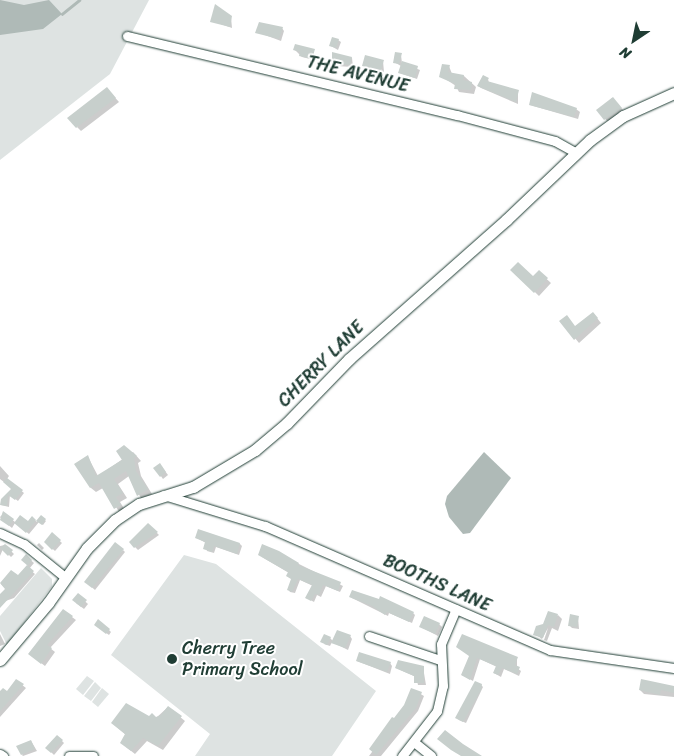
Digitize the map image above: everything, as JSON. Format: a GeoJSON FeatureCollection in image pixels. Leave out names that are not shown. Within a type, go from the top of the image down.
{"type":"FeatureCollection","features":[{"type":"Feature","properties":{"kind":"main road","name":"CHERRY LANE"},"geometry":{"type":"LineString","coordinates":[[0,660],[95,539],[115,520],[139,504],[192,487],[255,450],[287,423],[349,359],[577,153],[623,116],[674,93]]}},
{"type":"Feature","properties":{"kind":"street","name":"THE AVENUE"},"geometry":{"type":"LineString","coordinates":[[127,36],[457,114],[555,141],[577,153]]}},
{"type":"Feature","properties":{"kind":"street"},"geometry":{"type":"LineString","coordinates":[[192,487],[194,504]]}},
{"type":"Feature","properties":{"kind":"street","name":"BOOTHS LANE"},"geometry":{"type":"LineString","coordinates":[[164,496],[265,526],[550,650],[674,668]]}},
{"type":"Feature","properties":{"kind":"street"},"geometry":{"type":"LineString","coordinates":[[0,533],[24,544],[66,578]]}},
{"type":"Feature","properties":{"kind":"street"},"geometry":{"type":"LineString","coordinates":[[402,756],[431,721],[441,699],[440,660],[443,637],[456,609]]}},
{"type":"Feature","properties":{"kind":"street"},"geometry":{"type":"LineString","coordinates":[[369,636],[440,660]]}},
{"type":"Feature","properties":{"kind":"street"},"geometry":{"type":"LineString","coordinates":[[414,742],[431,756]]}},
{"type":"Feature","properties":{"kind":"street"},"geometry":{"type":"LineString","coordinates":[[69,756],[93,756]]}},
{"type":"Feature","properties":{"kind":"shaded area"},"geometry":{"type":"Polygon","coordinates":[[[0,0],[149,0],[110,74],[0,160],[0,0]]]}},
{"type":"Feature","properties":{"kind":"shaded area"},"geometry":{"type":"Polygon","coordinates":[[[0,0],[24,5],[49,0],[62,14],[43,29],[0,35],[0,0]]]}},
{"type":"Feature","properties":{"kind":"shaded area"},"geometry":{"type":"Polygon","coordinates":[[[484,452],[511,478],[470,533],[463,534],[449,517],[445,504],[447,496],[484,452]]]}},
{"type":"Feature","properties":{"kind":"shaded area"},"geometry":{"type":"Polygon","coordinates":[[[184,555],[216,564],[376,691],[332,756],[195,756],[210,734],[111,655],[184,555]]]}},
{"type":"Feature","properties":{"kind":"shaded area"},"geometry":{"type":"Polygon","coordinates":[[[41,568],[52,579],[52,586],[7,645],[0,631],[0,616],[41,568]]]}},
{"type":"Feature","properties":{"kind":"shaded area"},"geometry":{"type":"Polygon","coordinates":[[[87,676],[94,681],[83,695],[76,689],[87,676]]]}},
{"type":"Feature","properties":{"kind":"shaded area"},"geometry":{"type":"Polygon","coordinates":[[[95,682],[101,688],[91,701],[84,696],[95,682]]]}},
{"type":"Feature","properties":{"kind":"shaded area"},"geometry":{"type":"Polygon","coordinates":[[[102,688],[109,694],[98,707],[92,702],[102,688]]]}},
{"type":"Feature","properties":{"kind":"building"},"geometry":{"type":"Polygon","coordinates":[[[215,4],[232,16],[230,27],[210,22],[215,4]]]}},
{"type":"Feature","properties":{"kind":"building"},"geometry":{"type":"Polygon","coordinates":[[[259,22],[283,27],[279,39],[255,33],[259,22]]]}},
{"type":"Feature","properties":{"kind":"building"},"geometry":{"type":"Polygon","coordinates":[[[332,37],[339,39],[336,48],[329,46],[332,37]]]}},
{"type":"Feature","properties":{"kind":"building"},"geometry":{"type":"Polygon","coordinates":[[[295,44],[315,49],[312,59],[299,56],[300,52],[293,50],[295,44]]]}},
{"type":"Feature","properties":{"kind":"building"},"geometry":{"type":"Polygon","coordinates":[[[332,52],[352,57],[350,65],[332,64],[332,52]]]}},
{"type":"Feature","properties":{"kind":"building"},"geometry":{"type":"Polygon","coordinates":[[[395,52],[402,53],[399,64],[393,63],[395,52]]]}},
{"type":"Feature","properties":{"kind":"building"},"geometry":{"type":"Polygon","coordinates":[[[365,55],[384,60],[381,70],[362,66],[365,55]]]}},
{"type":"Feature","properties":{"kind":"building"},"geometry":{"type":"Polygon","coordinates":[[[402,61],[418,66],[415,78],[398,73],[402,61]]]}},
{"type":"Feature","properties":{"kind":"building"},"geometry":{"type":"Polygon","coordinates":[[[442,64],[450,65],[448,72],[464,75],[463,80],[472,82],[471,90],[454,89],[455,84],[439,77],[442,64]]]}},
{"type":"Feature","properties":{"kind":"building"},"geometry":{"type":"Polygon","coordinates":[[[483,75],[489,78],[487,81],[519,90],[516,102],[477,86],[483,75]]]}},
{"type":"Feature","properties":{"kind":"building"},"geometry":{"type":"Polygon","coordinates":[[[107,87],[116,98],[76,128],[67,118],[107,87]]]}},
{"type":"Feature","properties":{"kind":"building"},"geometry":{"type":"Polygon","coordinates":[[[532,92],[577,108],[574,117],[529,105],[532,92]]]}},
{"type":"Feature","properties":{"kind":"building"},"geometry":{"type":"Polygon","coordinates":[[[613,97],[622,108],[604,120],[596,110],[613,97]]]}},
{"type":"Feature","properties":{"kind":"building"},"geometry":{"type":"Polygon","coordinates":[[[518,262],[533,276],[539,270],[548,278],[534,293],[510,270],[518,262]]]}},
{"type":"Feature","properties":{"kind":"building"},"geometry":{"type":"Polygon","coordinates":[[[593,312],[598,318],[574,340],[559,321],[567,315],[575,326],[593,312]]]}},
{"type":"Feature","properties":{"kind":"building"},"geometry":{"type":"Polygon","coordinates":[[[124,445],[137,456],[134,458],[136,471],[148,489],[137,496],[126,471],[114,479],[123,493],[116,497],[121,505],[114,509],[99,483],[90,488],[74,464],[88,455],[96,476],[122,460],[116,451],[124,445]]]}},
{"type":"Feature","properties":{"kind":"building"},"geometry":{"type":"Polygon","coordinates":[[[160,463],[166,472],[160,477],[153,468],[160,463]]]}},
{"type":"Feature","properties":{"kind":"building"},"geometry":{"type":"Polygon","coordinates":[[[7,478],[23,490],[15,500],[8,495],[7,506],[0,505],[1,499],[11,489],[3,482],[7,478]]]}},
{"type":"Feature","properties":{"kind":"building"},"geometry":{"type":"Polygon","coordinates":[[[3,511],[14,519],[9,526],[0,520],[3,511]]]}},
{"type":"Feature","properties":{"kind":"building"},"geometry":{"type":"Polygon","coordinates":[[[20,515],[28,521],[32,516],[36,520],[26,533],[14,523],[20,515]]]}},
{"type":"Feature","properties":{"kind":"building"},"geometry":{"type":"Polygon","coordinates":[[[41,515],[46,519],[42,525],[36,521],[41,515]]]}},
{"type":"Feature","properties":{"kind":"building"},"geometry":{"type":"Polygon","coordinates":[[[148,523],[158,532],[134,548],[129,542],[148,523]]]}},
{"type":"Feature","properties":{"kind":"building"},"geometry":{"type":"Polygon","coordinates":[[[198,529],[240,543],[237,554],[214,546],[212,552],[203,549],[205,542],[195,538],[198,529]]]}},
{"type":"Feature","properties":{"kind":"building"},"geometry":{"type":"Polygon","coordinates":[[[52,532],[61,540],[52,550],[44,542],[52,532]]]}},
{"type":"Feature","properties":{"kind":"building"},"geometry":{"type":"Polygon","coordinates":[[[115,542],[124,549],[92,588],[84,582],[115,542]]]}},
{"type":"Feature","properties":{"kind":"building"},"geometry":{"type":"Polygon","coordinates":[[[5,544],[13,550],[8,556],[0,548],[5,544]]]}},
{"type":"Feature","properties":{"kind":"building"},"geometry":{"type":"Polygon","coordinates":[[[262,544],[279,551],[299,563],[298,565],[341,582],[338,591],[323,585],[319,595],[315,594],[311,601],[305,598],[312,585],[298,579],[292,592],[287,590],[291,579],[286,576],[288,572],[258,555],[262,544]]]}},
{"type":"Feature","properties":{"kind":"building"},"geometry":{"type":"Polygon","coordinates":[[[26,554],[32,560],[28,566],[21,560],[26,554]]]}},
{"type":"Feature","properties":{"kind":"building"},"geometry":{"type":"Polygon","coordinates":[[[27,565],[34,571],[0,608],[0,594],[5,589],[0,583],[11,570],[18,575],[27,565]]]}},
{"type":"Feature","properties":{"kind":"building"},"geometry":{"type":"Polygon","coordinates":[[[352,590],[379,599],[380,596],[414,612],[409,622],[387,612],[385,615],[372,606],[349,597],[352,590]]]}},
{"type":"Feature","properties":{"kind":"building"},"geometry":{"type":"Polygon","coordinates":[[[78,593],[87,600],[81,607],[72,600],[78,593]]]}},
{"type":"Feature","properties":{"kind":"building"},"geometry":{"type":"Polygon","coordinates":[[[63,609],[73,616],[47,645],[52,648],[41,664],[28,654],[63,609]]]}},
{"type":"Feature","properties":{"kind":"building"},"geometry":{"type":"Polygon","coordinates":[[[548,611],[558,614],[554,627],[548,625],[543,638],[533,635],[536,626],[543,624],[548,611]]]}},
{"type":"Feature","properties":{"kind":"building"},"geometry":{"type":"Polygon","coordinates":[[[570,614],[579,616],[577,627],[568,626],[570,614]]]}},
{"type":"Feature","properties":{"kind":"building"},"geometry":{"type":"Polygon","coordinates":[[[424,616],[440,623],[435,634],[419,627],[424,616]]]}},
{"type":"Feature","properties":{"kind":"building"},"geometry":{"type":"Polygon","coordinates":[[[98,619],[110,629],[106,634],[94,625],[98,619]]]}},
{"type":"Feature","properties":{"kind":"building"},"geometry":{"type":"Polygon","coordinates":[[[337,630],[351,635],[345,648],[331,643],[337,630]]]}},
{"type":"Feature","properties":{"kind":"building"},"geometry":{"type":"Polygon","coordinates":[[[324,634],[331,637],[327,645],[320,642],[324,634]]]}},
{"type":"Feature","properties":{"kind":"building"},"geometry":{"type":"Polygon","coordinates":[[[462,634],[518,657],[515,665],[520,667],[517,674],[502,668],[498,675],[493,673],[496,666],[477,658],[470,680],[461,675],[469,656],[456,647],[462,634]]]}},
{"type":"Feature","properties":{"kind":"building"},"geometry":{"type":"Polygon","coordinates":[[[359,652],[391,662],[387,672],[356,661],[359,652]]]}},
{"type":"Feature","properties":{"kind":"building"},"geometry":{"type":"Polygon","coordinates":[[[398,660],[424,666],[424,683],[414,683],[414,676],[395,668],[398,660]]]}},
{"type":"Feature","properties":{"kind":"building"},"geometry":{"type":"Polygon","coordinates":[[[16,679],[24,684],[0,711],[0,691],[3,688],[7,691],[16,679]]]}},
{"type":"Feature","properties":{"kind":"building"},"geometry":{"type":"Polygon","coordinates":[[[641,679],[674,686],[674,693],[661,690],[660,695],[639,690],[641,679]]]}},
{"type":"Feature","properties":{"kind":"building"},"geometry":{"type":"Polygon","coordinates":[[[475,681],[482,684],[481,690],[463,722],[455,718],[475,681]]]}},
{"type":"Feature","properties":{"kind":"building"},"geometry":{"type":"Polygon","coordinates":[[[411,688],[422,692],[416,708],[376,755],[369,749],[392,717],[394,718],[404,705],[411,688]]]}},
{"type":"Feature","properties":{"kind":"building"},"geometry":{"type":"Polygon","coordinates":[[[126,703],[149,716],[152,713],[156,717],[161,715],[168,706],[182,716],[158,746],[143,738],[131,751],[120,743],[125,734],[111,723],[126,703]]]}},
{"type":"Feature","properties":{"kind":"building"},"geometry":{"type":"Polygon","coordinates":[[[445,730],[482,756],[461,756],[451,750],[437,739],[445,730]]]}},
{"type":"Feature","properties":{"kind":"building"},"geometry":{"type":"Polygon","coordinates":[[[57,735],[63,740],[51,753],[45,748],[57,735]]]}},
{"type":"Feature","properties":{"kind":"building"},"geometry":{"type":"Polygon","coordinates":[[[31,740],[35,749],[21,755],[16,746],[31,740]]]}},
{"type":"Feature","properties":{"kind":"waterway"},"geometry":{"type":"LineString","coordinates":[[62,14],[79,0]]}},
{"type":"Feature","properties":{"kind":"place","name":"Cherry Tree Primary School"},"geometry":{"type":"Point","coordinates":[172,659]}}]}
